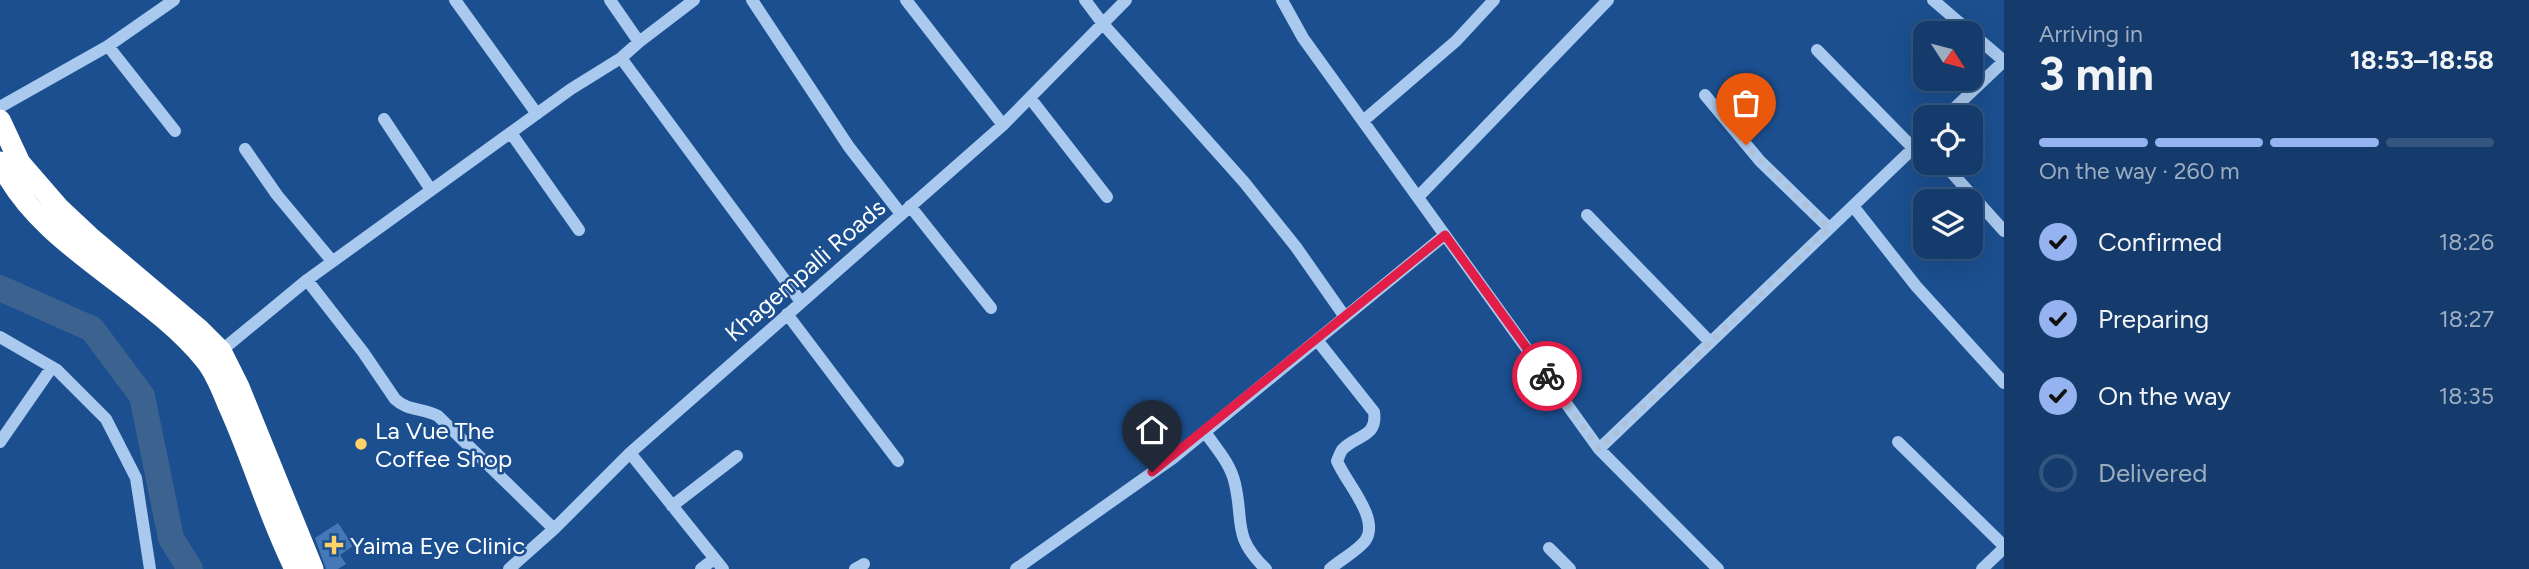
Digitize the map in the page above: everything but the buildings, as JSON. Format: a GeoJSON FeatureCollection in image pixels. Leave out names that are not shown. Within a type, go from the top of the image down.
{"type":"FeatureCollection","features":[{"type":"Feature","properties":{"kind":"highway"},"geometry":{"type":"LineString","coordinates":[[0,120],[20,163],[60,208],[90,237],[199,329],[214,357],[235,419],[295,569]]}},
{"type":"Feature","properties":{"kind":"highway"},"geometry":{"type":"LineString","coordinates":[[0,162],[31,207],[55,232],[185,337],[214,357],[239,387],[313,569]]}},
{"type":"Feature","properties":{"kind":"street"},"geometry":{"type":"LineString","coordinates":[[0,107],[108,46],[174,0]]}},
{"type":"Feature","properties":{"kind":"street"},"geometry":{"type":"LineString","coordinates":[[455,0],[537,114]]}},
{"type":"Feature","properties":{"kind":"street"},"geometry":{"type":"LineString","coordinates":[[610,0],[639,42]]}},
{"type":"Feature","properties":{"kind":"street"},"geometry":{"type":"LineString","coordinates":[[214,357],[332,261],[537,114],[621,58],[694,0]]}},
{"type":"Feature","properties":{"kind":"street"},"geometry":{"type":"LineString","coordinates":[[752,0],[849,147],[992,308]]}},
{"type":"Feature","properties":{"kind":"street"},"geometry":{"type":"LineString","coordinates":[[906,0],[1003,125]]}},
{"type":"Feature","properties":{"kind":"street"},"geometry":{"type":"LineString","coordinates":[[1086,0],[1103,23],[1244,182],[1296,247],[1345,317]]}},
{"type":"Feature","properties":{"kind":"street","name":"Khagempalli Roads"},"geometry":{"type":"LineString","coordinates":[[509,569],[554,529],[630,453],[1003,125],[1126,0]]}},
{"type":"Feature","properties":{"kind":"street"},"geometry":{"type":"LineString","coordinates":[[1283,0],[1303,38],[1599,449],[1718,569]]}},
{"type":"Feature","properties":{"kind":"street"},"geometry":{"type":"LineString","coordinates":[[1363,121],[1456,41],[1494,0]]}},
{"type":"Feature","properties":{"kind":"street"},"geometry":{"type":"LineString","coordinates":[[1418,197],[1608,0]]}},
{"type":"Feature","properties":{"kind":"street"},"geometry":{"type":"LineString","coordinates":[[1933,0],[2004,61],[1958,105]]}},
{"type":"Feature","properties":{"kind":"street"},"geometry":{"type":"LineString","coordinates":[[108,46],[175,131]]}},
{"type":"Feature","properties":{"kind":"street"},"geometry":{"type":"LineString","coordinates":[[1817,50],[1913,135]]}},
{"type":"Feature","properties":{"kind":"street"},"geometry":{"type":"LineString","coordinates":[[621,58],[800,302]]}},
{"type":"Feature","properties":{"kind":"street"},"geometry":{"type":"LineString","coordinates":[[1704,95],[1760,161],[1829,228]]}},
{"type":"Feature","properties":{"kind":"street"},"geometry":{"type":"LineString","coordinates":[[1030,98],[1107,197]]}},
{"type":"Feature","properties":{"kind":"street"},"geometry":{"type":"LineString","coordinates":[[384,119],[431,190]]}},
{"type":"Feature","properties":{"kind":"street"},"geometry":{"type":"LineString","coordinates":[[511,133],[579,230]]}},
{"type":"Feature","properties":{"kind":"street"},"geometry":{"type":"LineString","coordinates":[[245,149],[277,195],[332,261]]}},
{"type":"Feature","properties":{"kind":"street"},"geometry":{"type":"LineString","coordinates":[[1599,449],[1913,150]]}},
{"type":"Feature","properties":{"kind":"street"},"geometry":{"type":"LineString","coordinates":[[1954,175],[2004,232]]}},
{"type":"Feature","properties":{"kind":"street"},"geometry":{"type":"LineString","coordinates":[[1853,206],[1916,286],[2004,383]]}},
{"type":"Feature","properties":{"kind":"street"},"geometry":{"type":"LineString","coordinates":[[1587,215],[1710,342]]}},
{"type":"Feature","properties":{"kind":"street"},"geometry":{"type":"LineString","coordinates":[[1016,569],[1173,458],[1445,235]]}},
{"type":"Feature","properties":{"kind":"street"},"geometry":{"type":"LineString","coordinates":[[307,280],[363,352],[395,399],[401,405],[429,411],[438,416],[554,529]]}},
{"type":"Feature","properties":{"kind":"street"},"geometry":{"type":"LineString","coordinates":[[788,314],[898,461]]}},
{"type":"Feature","properties":{"kind":"street"},"geometry":{"type":"LineString","coordinates":[[0,337],[52,367],[106,419],[136,478],[150,569]]}},
{"type":"Feature","properties":{"kind":"street"},"geometry":{"type":"LineString","coordinates":[[1317,340],[1374,412],[1376,422],[1370,432],[1342,450],[1337,461],[1368,515],[1370,529],[1364,542],[1330,569]]}},
{"type":"Feature","properties":{"kind":"street"},"geometry":{"type":"LineString","coordinates":[[0,442],[52,367]]}},
{"type":"Feature","properties":{"kind":"street"},"geometry":{"type":"LineString","coordinates":[[1205,432],[1229,466],[1235,484],[1240,530],[1247,547],[1266,569]]}},
{"type":"Feature","properties":{"kind":"street"},"geometry":{"type":"LineString","coordinates":[[1898,442],[2004,547],[1982,569]]}},
{"type":"Feature","properties":{"kind":"street"},"geometry":{"type":"LineString","coordinates":[[630,453],[718,564],[701,569]]}},
{"type":"Feature","properties":{"kind":"street"},"geometry":{"type":"LineString","coordinates":[[672,506],[737,456]]}},
{"type":"Feature","properties":{"kind":"street"},"geometry":{"type":"LineString","coordinates":[[1549,548],[1570,569]]}},
{"type":"Feature","properties":{"kind":"waterway"},"geometry":{"type":"LineString","coordinates":[[0,288],[92,329],[142,396],[171,538],[190,569]]}},
{"type":"Feature","properties":{"kind":"way so far"},"geometry":{"type":"LineString","coordinates":[[1547,376],[1599,449],[1829,228],[1746,145]]}},
{"type":"Feature","properties":{"kind":"place","name":"La Vue The Coffee Shop"},"geometry":{"type":"Point","coordinates":[361,444]}},
{"type":"Feature","properties":{"kind":"place","name":"Yaima Eye Clinic"},"geometry":{"type":"Point","coordinates":[334,545]}},
{"type":"Feature","properties":{"kind":"route"},"geometry":{"type":"LineString","coordinates":[[1152,472],[1173,458],[1445,235],[1547,376]]}}]}
